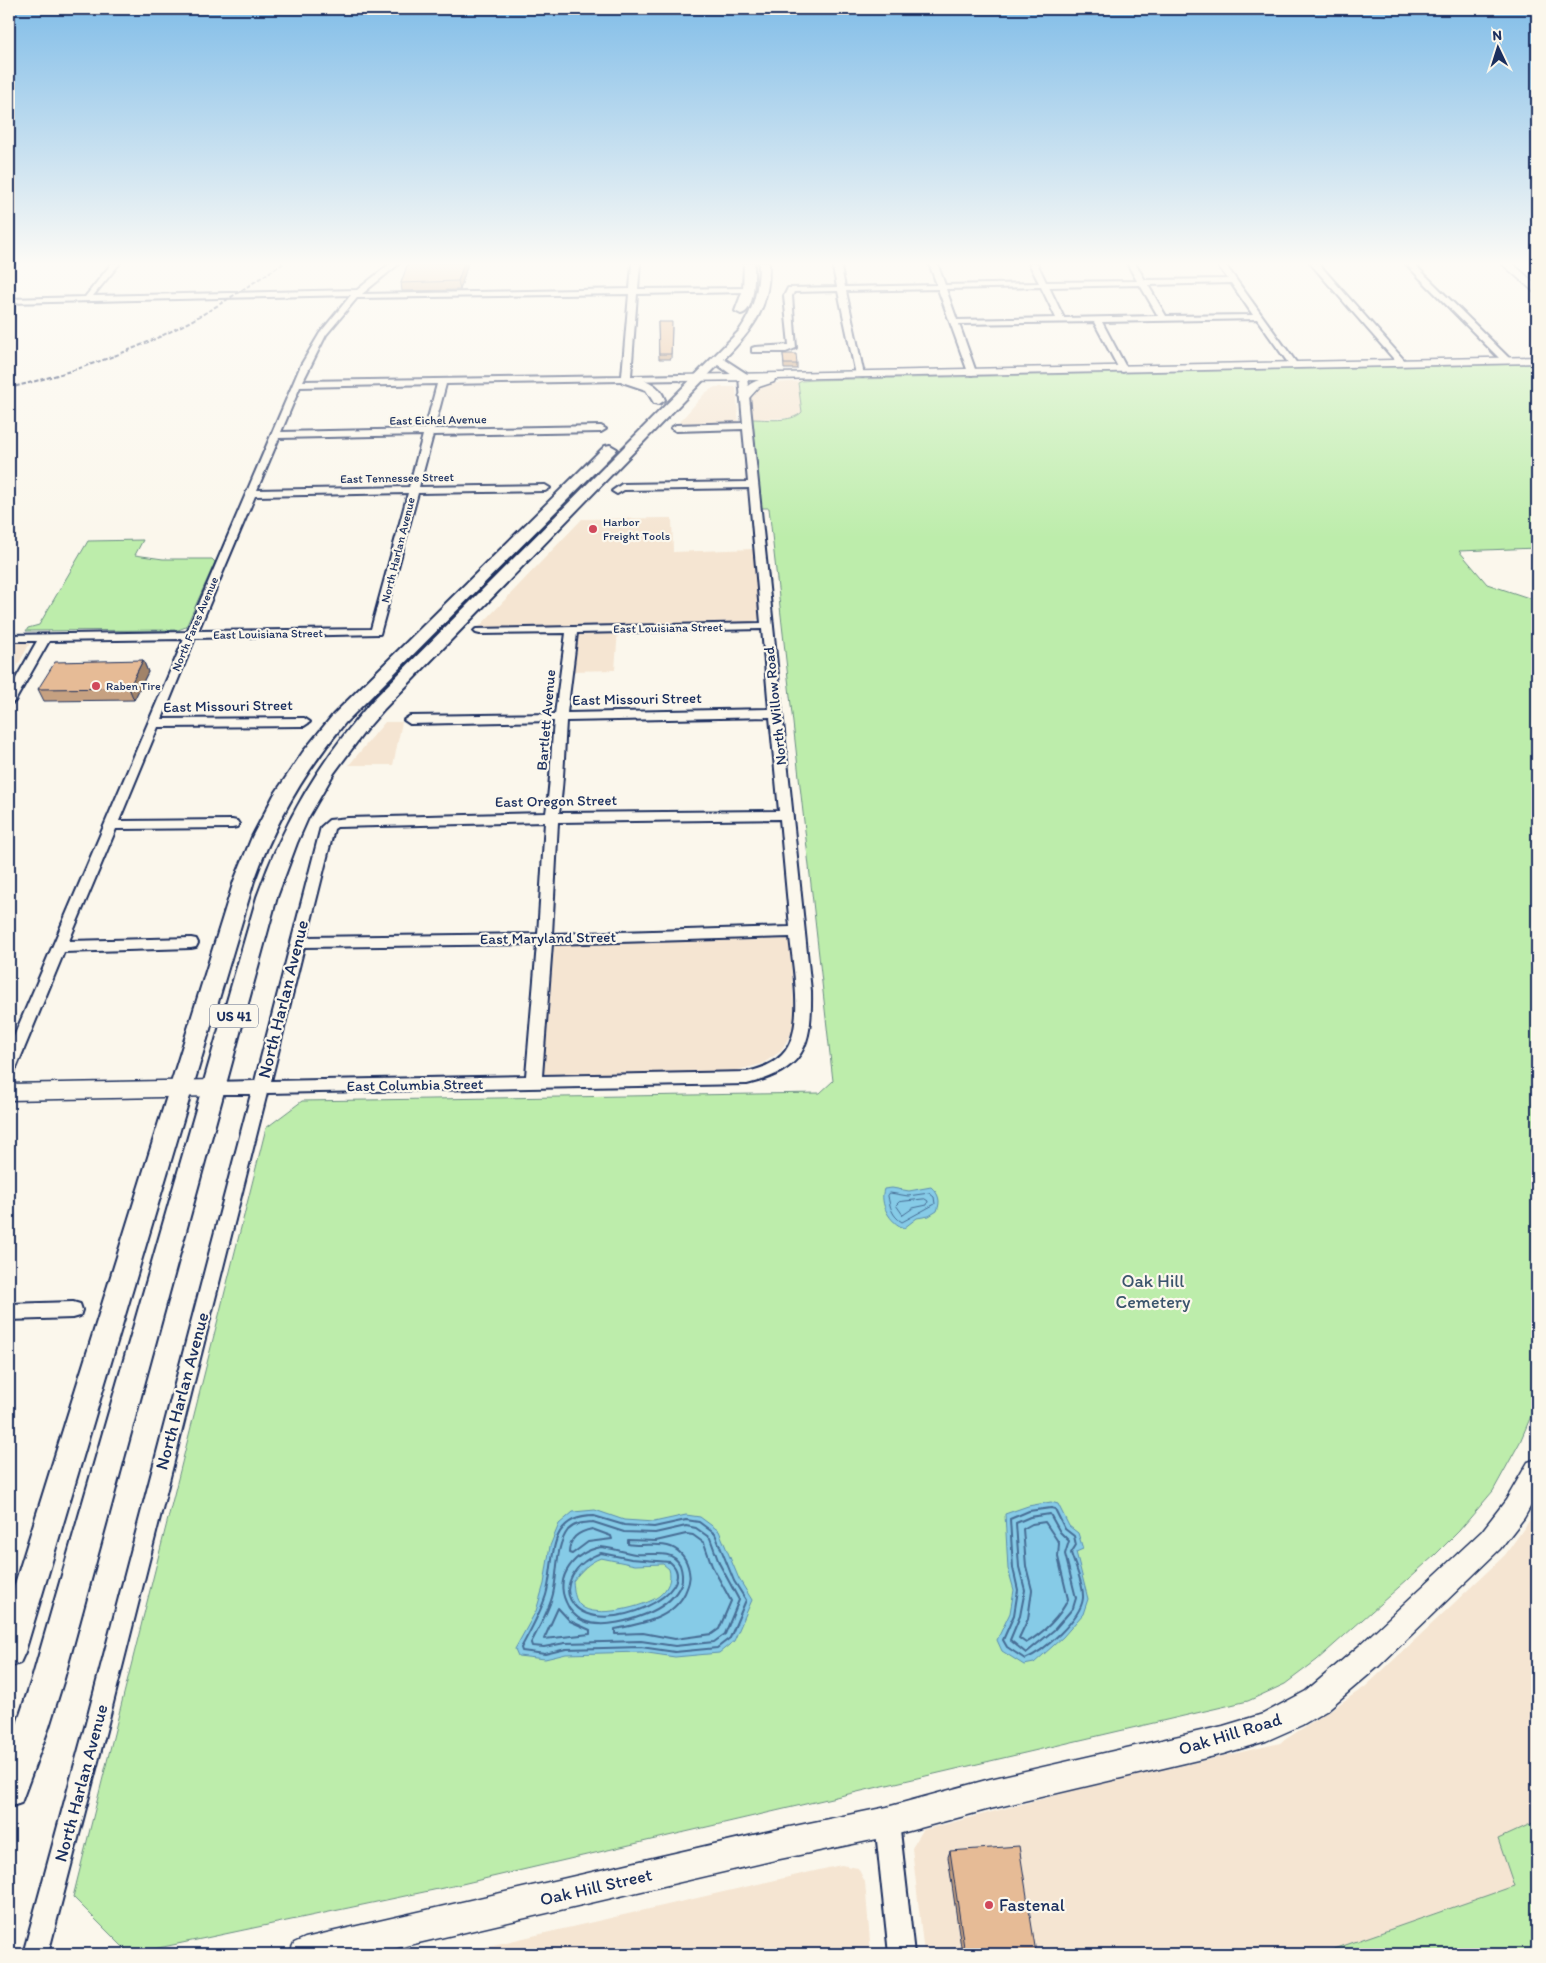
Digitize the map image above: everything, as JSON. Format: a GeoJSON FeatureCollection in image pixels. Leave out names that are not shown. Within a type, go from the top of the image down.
{"type":"FeatureCollection","features":[{"type":"Feature","properties":{"kind":"highway","name":"US 41"},"geometry":{"type":"LineString","coordinates":[[9,1791],[33,1727],[48,1679],[278,862],[297,820],[321,776],[348,739],[707,355]]}},
{"type":"Feature","properties":{"kind":"highway","name":"US 41"},"geometry":{"type":"LineString","coordinates":[[9,1652],[252,857],[278,803],[300,768],[326,734],[364,694],[659,400],[695,369],[718,360],[723,355]]}},
{"type":"Feature","properties":{"kind":"highway"},"geometry":{"type":"LineString","coordinates":[[718,360],[743,377]]}},
{"type":"Feature","properties":{"kind":"highway"},"geometry":{"type":"LineString","coordinates":[[626,379],[654,388],[659,400]]}},
{"type":"Feature","properties":{"kind":"main road"},"geometry":{"type":"LineString","coordinates":[[695,369],[743,377],[1537,360]]}},
{"type":"Feature","properties":{"kind":"main road"},"geometry":{"type":"LineString","coordinates":[[745,396],[754,385],[786,376]]}},
{"type":"Feature","properties":{"kind":"main road","name":"East Columbia Street"},"geometry":{"type":"LineString","coordinates":[[9,1092],[214,1088]]}},
{"type":"Feature","properties":{"kind":"main road","name":"Oak Hill Road"},"geometry":{"type":"LineString","coordinates":[[887,1822],[990,1794],[1223,1740],[1266,1727],[1292,1715],[1316,1701],[1356,1669],[1464,1567],[1490,1540],[1515,1508],[1537,1471]]}},
{"type":"Feature","properties":{"kind":"main road","name":"Oak Hill Street"},"geometry":{"type":"LineString","coordinates":[[305,1954],[775,1845],[887,1822]]}},
{"type":"Feature","properties":{"kind":"street","name":"North Fares Avenue"},"geometry":{"type":"LineString","coordinates":[[9,1066],[288,402],[311,355]]}},
{"type":"Feature","properties":{"kind":"street"},"geometry":{"type":"LineString","coordinates":[[626,379],[628,355]]}},
{"type":"Feature","properties":{"kind":"street"},"geometry":{"type":"LineString","coordinates":[[856,355],[860,375]]}},
{"type":"Feature","properties":{"kind":"street"},"geometry":{"type":"LineString","coordinates":[[966,355],[972,372]]}},
{"type":"Feature","properties":{"kind":"street"},"geometry":{"type":"LineString","coordinates":[[1115,355],[1123,369]]}},
{"type":"Feature","properties":{"kind":"street"},"geometry":{"type":"LineString","coordinates":[[1286,355],[1294,365]]}},
{"type":"Feature","properties":{"kind":"street"},"geometry":{"type":"LineString","coordinates":[[1395,355],[1402,363]]}},
{"type":"Feature","properties":{"kind":"street"},"geometry":{"type":"LineString","coordinates":[[1501,355],[1507,361]]}},
{"type":"Feature","properties":{"kind":"street"},"geometry":{"type":"LineString","coordinates":[[305,365],[314,376],[332,384]]}},
{"type":"Feature","properties":{"kind":"street"},"geometry":{"type":"LineString","coordinates":[[296,384],[626,379],[695,369]]}},
{"type":"Feature","properties":{"kind":"street","name":"North Willow Road"},"geometry":{"type":"LineString","coordinates":[[743,377],[804,1008],[801,1036]]}},
{"type":"Feature","properties":{"kind":"street","name":"North Harlan Avenue"},"geometry":{"type":"LineString","coordinates":[[376,632],[442,382]]}},
{"type":"Feature","properties":{"kind":"street"},"geometry":{"type":"LineString","coordinates":[[288,402],[332,384]]}},
{"type":"Feature","properties":{"kind":"street"},"geometry":{"type":"LineString","coordinates":[[676,428],[748,426]]}},
{"type":"Feature","properties":{"kind":"street","name":"East Eichel Avenue"},"geometry":{"type":"LineString","coordinates":[[275,435],[601,429]]}},
{"type":"Feature","properties":{"kind":"street"},"geometry":{"type":"LineString","coordinates":[[619,489],[753,485]]}},
{"type":"Feature","properties":{"kind":"street","name":"East Tennessee Street"},"geometry":{"type":"LineString","coordinates":[[250,493],[545,488]]}},
{"type":"Feature","properties":{"kind":"street","name":"East Louisiana Street"},"geometry":{"type":"LineString","coordinates":[[480,631],[767,626]]}},
{"type":"Feature","properties":{"kind":"street","name":"Bartlett Avenue"},"geometry":{"type":"LineString","coordinates":[[533,1082],[541,1004],[552,818],[558,779],[556,765],[565,671],[572,630]]}},
{"type":"Feature","properties":{"kind":"street","name":"East Louisiana Street"},"geometry":{"type":"LineString","coordinates":[[9,638],[376,632]]}},
{"type":"Feature","properties":{"kind":"street"},"geometry":{"type":"LineString","coordinates":[[9,701],[45,637]]}},
{"type":"Feature","properties":{"kind":"street","name":"East Missouri Street"},"geometry":{"type":"LineString","coordinates":[[410,720],[775,713]]}},
{"type":"Feature","properties":{"kind":"street","name":"East Missouri Street"},"geometry":{"type":"LineString","coordinates":[[153,724],[304,722]]}},
{"type":"Feature","properties":{"kind":"street","name":"East Oregon Street"},"geometry":{"type":"LineString","coordinates":[[328,827],[334,823],[348,822],[786,815]]}},
{"type":"Feature","properties":{"kind":"street"},"geometry":{"type":"LineString","coordinates":[[110,826],[232,824]]}},
{"type":"Feature","properties":{"kind":"street","name":"North Harlan Avenue"},"geometry":{"type":"LineString","coordinates":[[35,1954],[97,1723],[328,827]]}},
{"type":"Feature","properties":{"kind":"street","name":"East Maryland Street"},"geometry":{"type":"LineString","coordinates":[[298,942],[544,939],[797,932]]}},
{"type":"Feature","properties":{"kind":"street"},"geometry":{"type":"LineString","coordinates":[[58,947],[191,943]]}},
{"type":"Feature","properties":{"kind":"street","name":"East Columbia Street"},"geometry":{"type":"LineString","coordinates":[[214,1088],[746,1078],[768,1073],[784,1063],[794,1053],[801,1036]]}},
{"type":"Feature","properties":{"kind":"street"},"geometry":{"type":"LineString","coordinates":[[9,1312],[73,1310]]}},
{"type":"Feature","properties":{"kind":"street"},"geometry":{"type":"LineString","coordinates":[[887,1822],[902,1954]]}},
{"type":"Feature","properties":{"kind":"shaded area"},"geometry":{"type":"Polygon","coordinates":[[[802,381],[798,383],[802,412],[789,418],[752,419],[750,393],[761,384],[802,381]]]}},
{"type":"Feature","properties":{"kind":"shaded area"},"geometry":{"type":"Polygon","coordinates":[[[715,387],[736,387],[739,425],[675,427],[705,393],[715,387]]]}},
{"type":"Feature","properties":{"kind":"shaded area"},"geometry":{"type":"Polygon","coordinates":[[[672,518],[673,552],[754,549],[760,618],[752,623],[478,628],[582,519],[672,518]]]}},
{"type":"Feature","properties":{"kind":"shaded area"},"geometry":{"type":"Polygon","coordinates":[[[618,630],[615,670],[571,671],[575,631],[618,630]]]}},
{"type":"Feature","properties":{"kind":"shaded area"},"geometry":{"type":"Polygon","coordinates":[[[9,643],[30,643],[9,681],[9,643]]]}},
{"type":"Feature","properties":{"kind":"shaded area"},"geometry":{"type":"Polygon","coordinates":[[[385,722],[402,722],[393,765],[349,765],[385,722]]]}},
{"type":"Feature","properties":{"kind":"shaded area"},"geometry":{"type":"Polygon","coordinates":[[[789,935],[795,1016],[791,1034],[780,1052],[762,1064],[735,1071],[543,1076],[549,941],[789,935]]]}},
{"type":"Feature","properties":{"kind":"shaded area"},"geometry":{"type":"Polygon","coordinates":[[[1537,1510],[1537,1821],[1499,1839],[1514,1886],[1320,1954],[924,1954],[912,1848],[923,1830],[1080,1789],[1280,1743],[1365,1687],[1505,1555],[1537,1510]]]}},
{"type":"Feature","properties":{"kind":"shaded area"},"geometry":{"type":"Polygon","coordinates":[[[841,1865],[858,1868],[865,1882],[871,1954],[454,1954],[841,1865]]]}},
{"type":"Feature","properties":{"kind":"green space","name":"Oak Hill Cemetery"},"geometry":{"type":"Polygon","coordinates":[[[1537,364],[1537,548],[1459,551],[1487,584],[1529,598],[1537,598],[1537,1402],[1520,1442],[1493,1491],[1459,1531],[1435,1555],[1317,1660],[1285,1684],[1248,1701],[462,1884],[130,1954],[73,1897],[266,1128],[302,1101],[820,1093],[833,1081],[769,508],[760,508],[752,419],[779,420],[792,418],[802,412],[798,383],[815,380],[1537,364]]]}},
{"type":"Feature","properties":{"kind":"green space"},"geometry":{"type":"Polygon","coordinates":[[[143,540],[135,555],[163,559],[212,559],[215,562],[186,627],[178,630],[26,631],[28,628],[39,625],[88,541],[143,540]]]}},
{"type":"Feature","properties":{"kind":"green space"},"geometry":{"type":"Polygon","coordinates":[[[1537,1821],[1537,1954],[1320,1954],[1514,1886],[1498,1839],[1537,1821]]]}},
{"type":"Feature","properties":{"kind":"water"},"geometry":{"type":"Polygon","coordinates":[[[931,1187],[939,1198],[937,1211],[929,1216],[917,1218],[904,1228],[894,1222],[884,1207],[884,1189],[892,1188],[909,1191],[931,1187]]]}},
{"type":"Feature","properties":{"kind":"water"},"geometry":{"type":"Polygon","coordinates":[[[1051,1502],[1058,1504],[1069,1526],[1078,1533],[1083,1549],[1076,1552],[1088,1599],[1083,1614],[1063,1637],[1034,1663],[1024,1665],[1002,1651],[997,1640],[1010,1613],[1014,1590],[1008,1569],[1005,1514],[1028,1506],[1051,1502]]]}},
{"type":"Feature","properties":{"kind":"water"},"geometry":{"type":"Polygon","coordinates":[[[595,1510],[624,1520],[654,1522],[686,1515],[700,1517],[719,1531],[739,1579],[752,1600],[734,1641],[719,1653],[675,1657],[641,1652],[566,1654],[545,1659],[518,1656],[515,1649],[536,1611],[544,1584],[550,1546],[559,1524],[573,1512],[595,1510]],[[601,1558],[589,1564],[573,1581],[577,1601],[588,1610],[608,1611],[643,1604],[659,1596],[668,1584],[669,1569],[663,1564],[635,1565],[601,1558]]]}},
{"type":"Feature","properties":{"kind":"building"},"geometry":{"type":"Polygon","coordinates":[[[783,355],[796,355],[797,364],[784,364],[783,355]]]}},
{"type":"Feature","properties":{"kind":"building"},"geometry":{"type":"Polygon","coordinates":[[[143,660],[129,688],[38,689],[55,662],[143,660]]]}},
{"type":"Feature","properties":{"kind":"building","name":"Fastenal"},"geometry":{"type":"Polygon","coordinates":[[[1019,1846],[1036,1953],[965,1954],[950,1851],[1019,1846]]]}},
{"type":"Feature","properties":{"kind":"railway"},"geometry":{"type":"LineString","coordinates":[[9,388],[55,376],[117,355]]}},
{"type":"Feature","properties":{"kind":"place","name":"Harbor Freight Tools"},"geometry":{"type":"Point","coordinates":[593,529]}},
{"type":"Feature","properties":{"kind":"place","name":"Raben Tire"},"geometry":{"type":"Point","coordinates":[96,686]}},
{"type":"Feature","properties":{"kind":"place","name":"Fastenal"},"geometry":{"type":"Point","coordinates":[989,1905]}}]}
